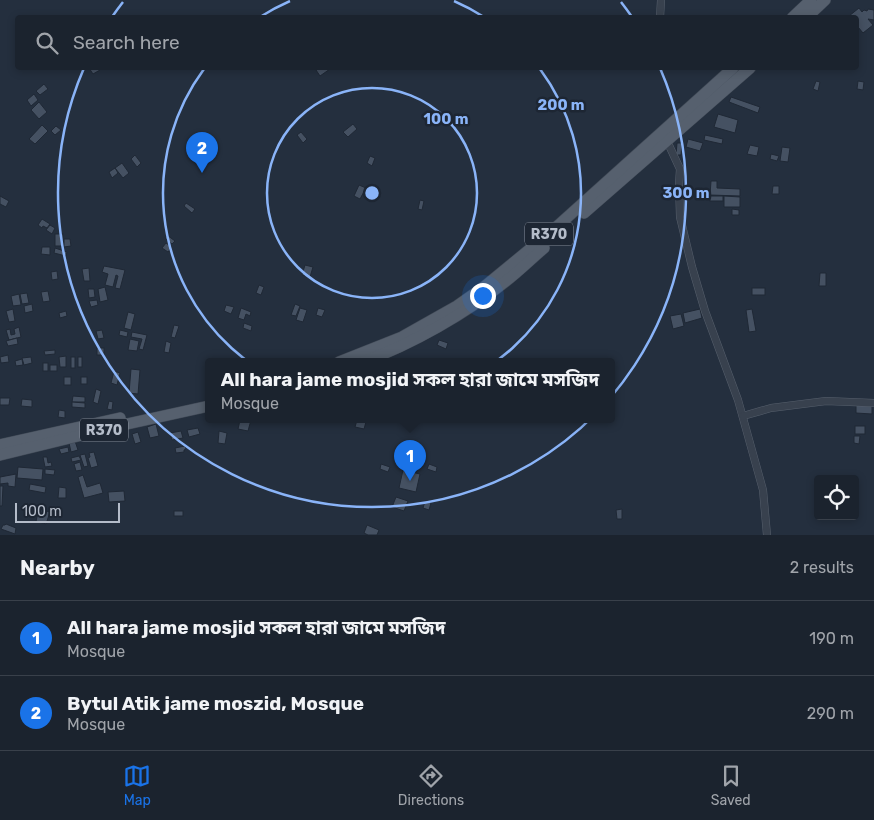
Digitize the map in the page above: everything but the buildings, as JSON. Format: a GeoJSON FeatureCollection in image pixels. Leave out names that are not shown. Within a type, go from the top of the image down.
{"type":"FeatureCollection","features":[{"type":"Feature","properties":{"kind":"main road"},"geometry":{"type":"LineString","coordinates":[[795,15],[811,0]]}},
{"type":"Feature","properties":{"kind":"main road"},"geometry":{"type":"LineString","coordinates":[[809,15],[826,0]]}},
{"type":"Feature","properties":{"kind":"main road","name":"R370"},"geometry":{"type":"LineString","coordinates":[[349,358],[402,337],[457,306],[484,287],[552,232],[731,70]]}},
{"type":"Feature","properties":{"kind":"main road","name":"R370"},"geometry":{"type":"LineString","coordinates":[[374,358],[411,341],[484,298],[506,281],[748,70]]}},
{"type":"Feature","properties":{"kind":"main road","name":"R370"},"geometry":{"type":"LineString","coordinates":[[0,445],[205,399]]}},
{"type":"Feature","properties":{"kind":"main road","name":"R370"},"geometry":{"type":"LineString","coordinates":[[0,455],[205,407]]}},
{"type":"Feature","properties":{"kind":"street"},"geometry":{"type":"LineString","coordinates":[[660,15],[661,0]]}},
{"type":"Feature","properties":{"kind":"street"},"geometry":{"type":"LineString","coordinates":[[667,141],[680,169],[680,217],[692,266],[705,311],[742,416],[763,490],[767,535]]}},
{"type":"Feature","properties":{"kind":"street"},"geometry":{"type":"LineString","coordinates":[[742,416],[771,408],[826,401],[874,403]]}},
{"type":"Feature","properties":{"kind":"place","name":"Bytul Atik jame moszid, Mosque"},"geometry":{"type":"Point","coordinates":[202,173]}},
{"type":"Feature","properties":{"kind":"place","name":"All hara jame mosjid সকল হারা জামে মসজিদ"},"geometry":{"type":"Point","coordinates":[410,481]}}]}
